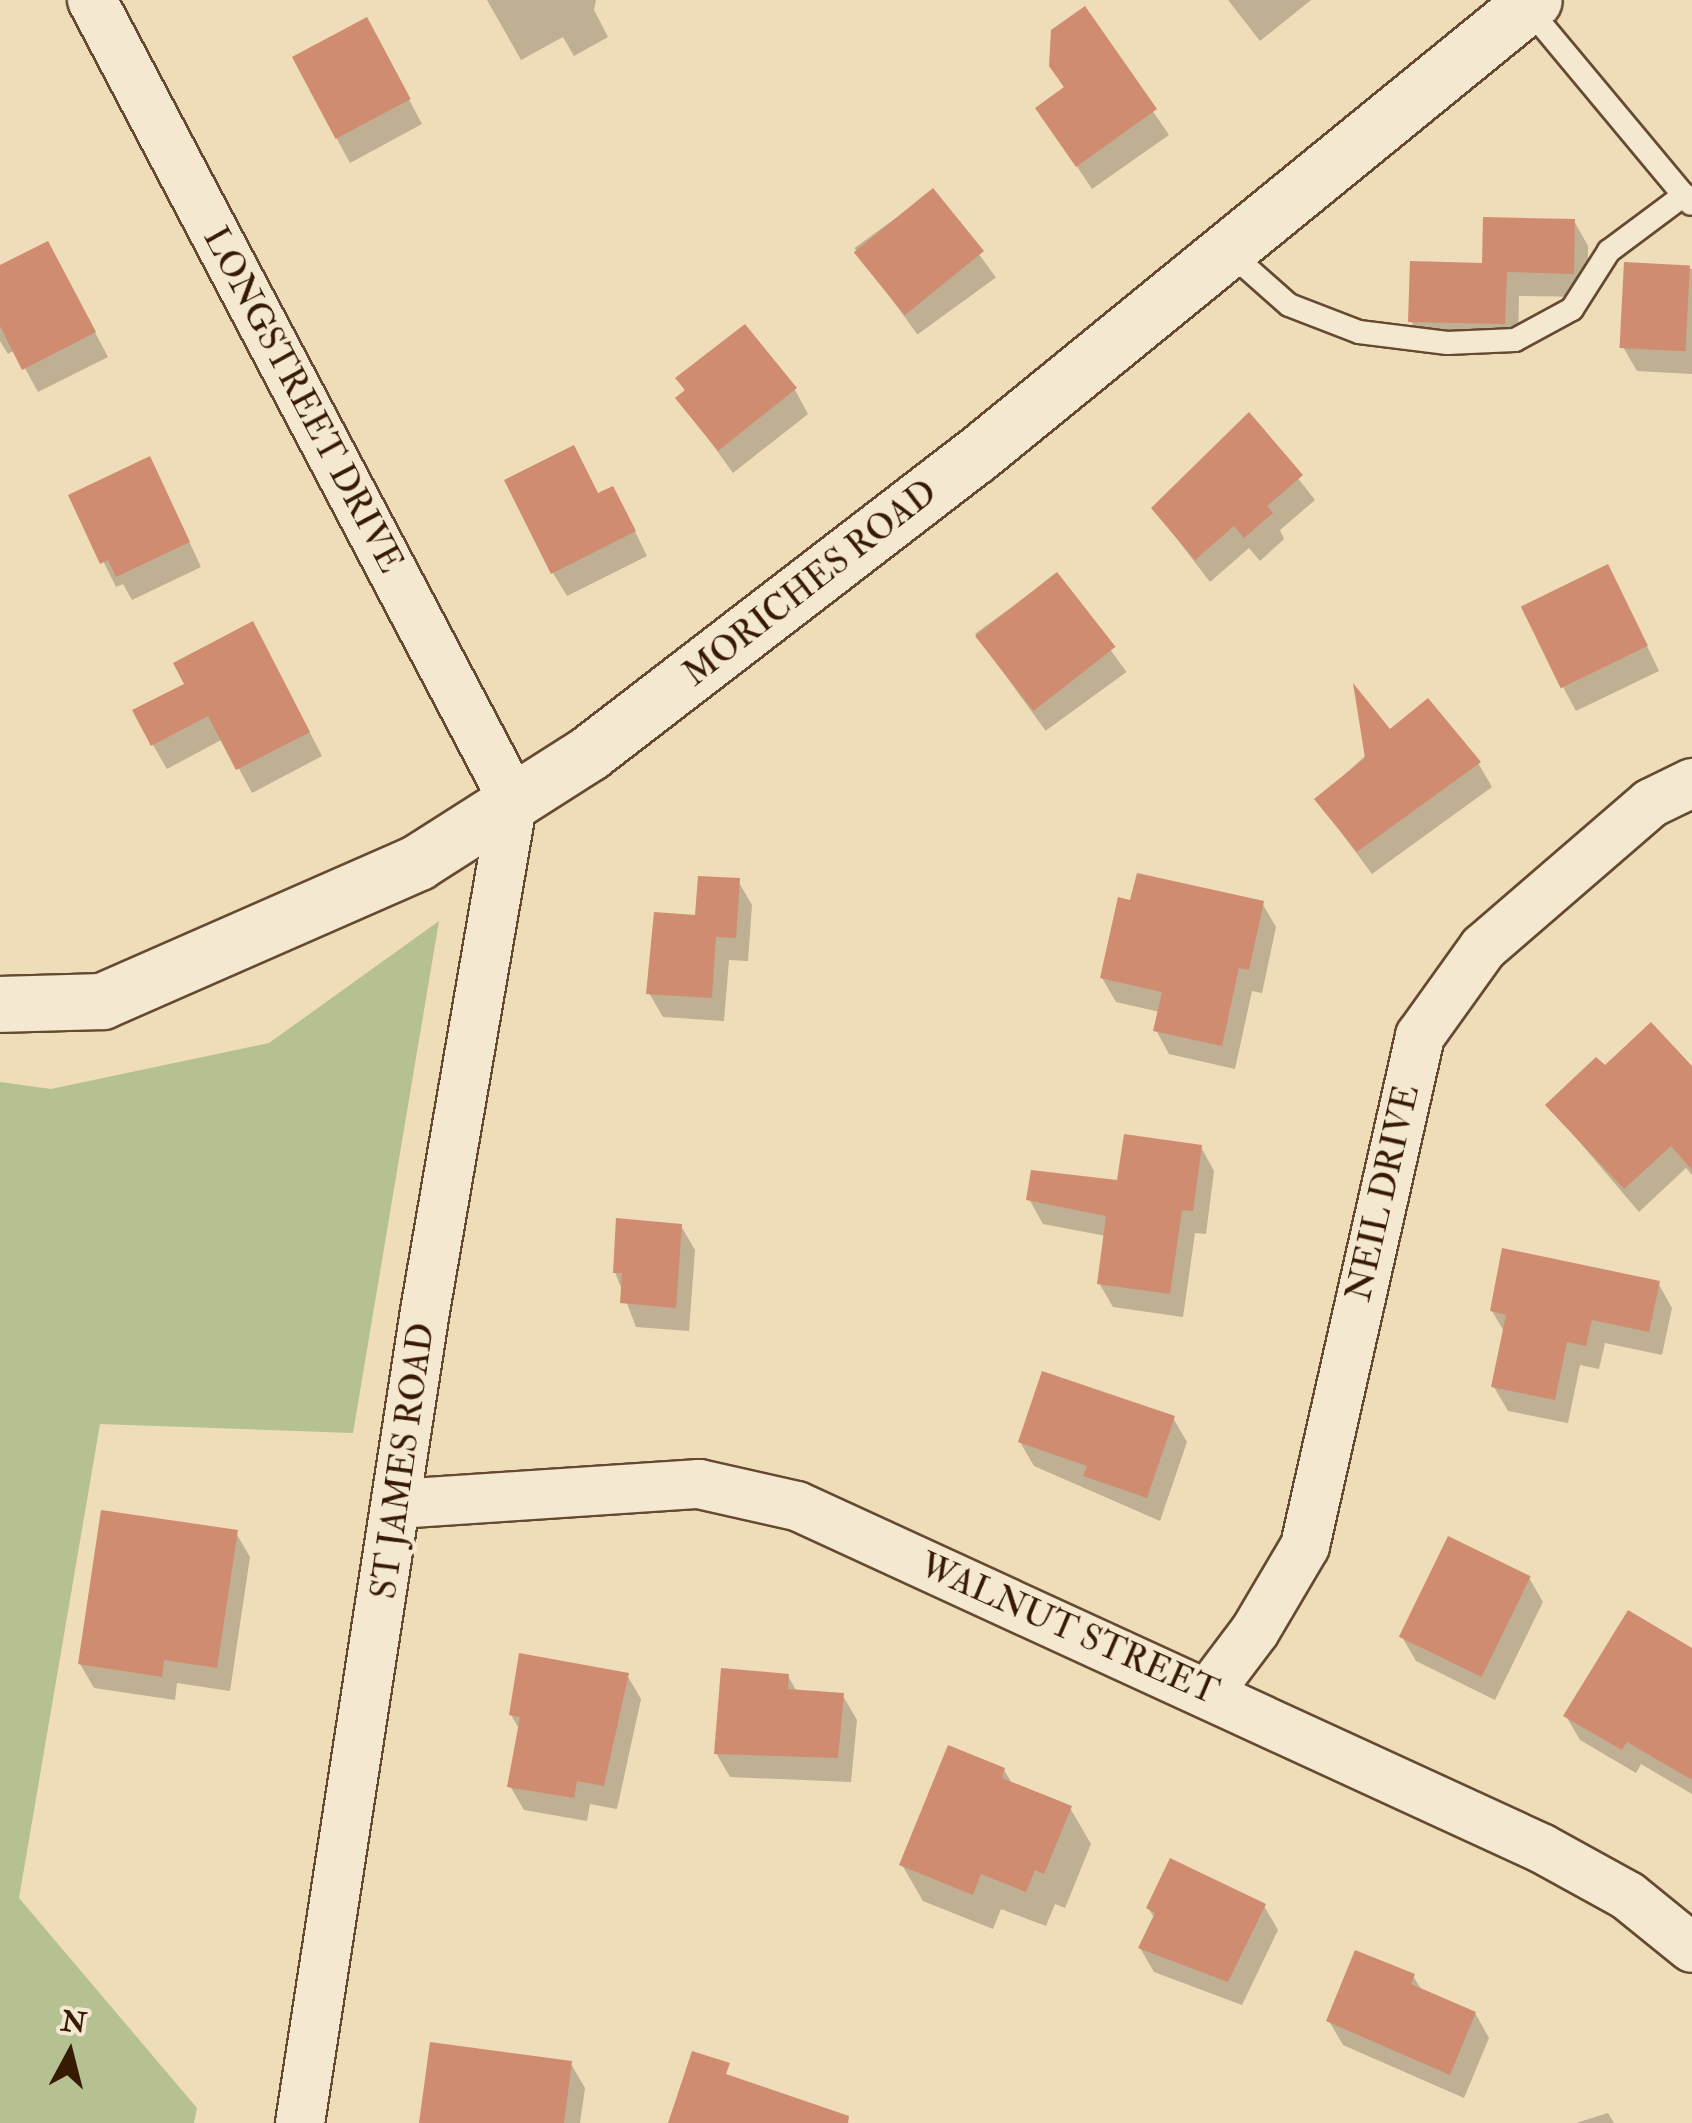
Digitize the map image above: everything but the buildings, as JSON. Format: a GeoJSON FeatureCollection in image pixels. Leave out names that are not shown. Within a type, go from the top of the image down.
{"type":"FeatureCollection","features":[{"type":"Feature","properties":{"kind":"street","name":"LONGSTREET DRIVE"},"geometry":{"type":"LineString","coordinates":[[92,0],[513,800]]}},
{"type":"Feature","properties":{"kind":"street","name":"MORICHES ROAD"},"geometry":{"type":"LineString","coordinates":[[0,1004],[102,1001],[418,862],[590,752],[1229,252],[1530,3]]}},
{"type":"Feature","properties":{"kind":"street","name":"NEIL DRIVE"},"geometry":{"type":"LineString","coordinates":[[1209,1692],[1255,1631],[1305,1546],[1420,1036],[1483,948],[1651,803],[1692,783]]}},
{"type":"Feature","properties":{"kind":"street","name":"ST JAMES ROAD"},"geometry":{"type":"LineString","coordinates":[[300,2123],[513,800]]}},
{"type":"Feature","properties":{"kind":"street","name":"WALNUT STREET"},"geometry":{"type":"LineString","coordinates":[[397,1504],[699,1484],[797,1506],[1209,1692],[1541,1848],[1628,1896],[1692,1948]]}},
{"type":"Feature","properties":{"kind":"lane"},"geometry":{"type":"LineString","coordinates":[[1229,252],[1290,305],[1360,332],[1499,342],[1541,330],[1572,309],[1609,251],[1688,200],[1530,3]]}},
{"type":"Feature","properties":{"kind":"green space"},"geometry":{"type":"Polygon","coordinates":[[[439,921],[353,1433],[100,1424],[19,1898],[197,2108],[194,2123],[0,2123],[0,1082],[51,1089],[269,1043],[439,921]]]}}]}
